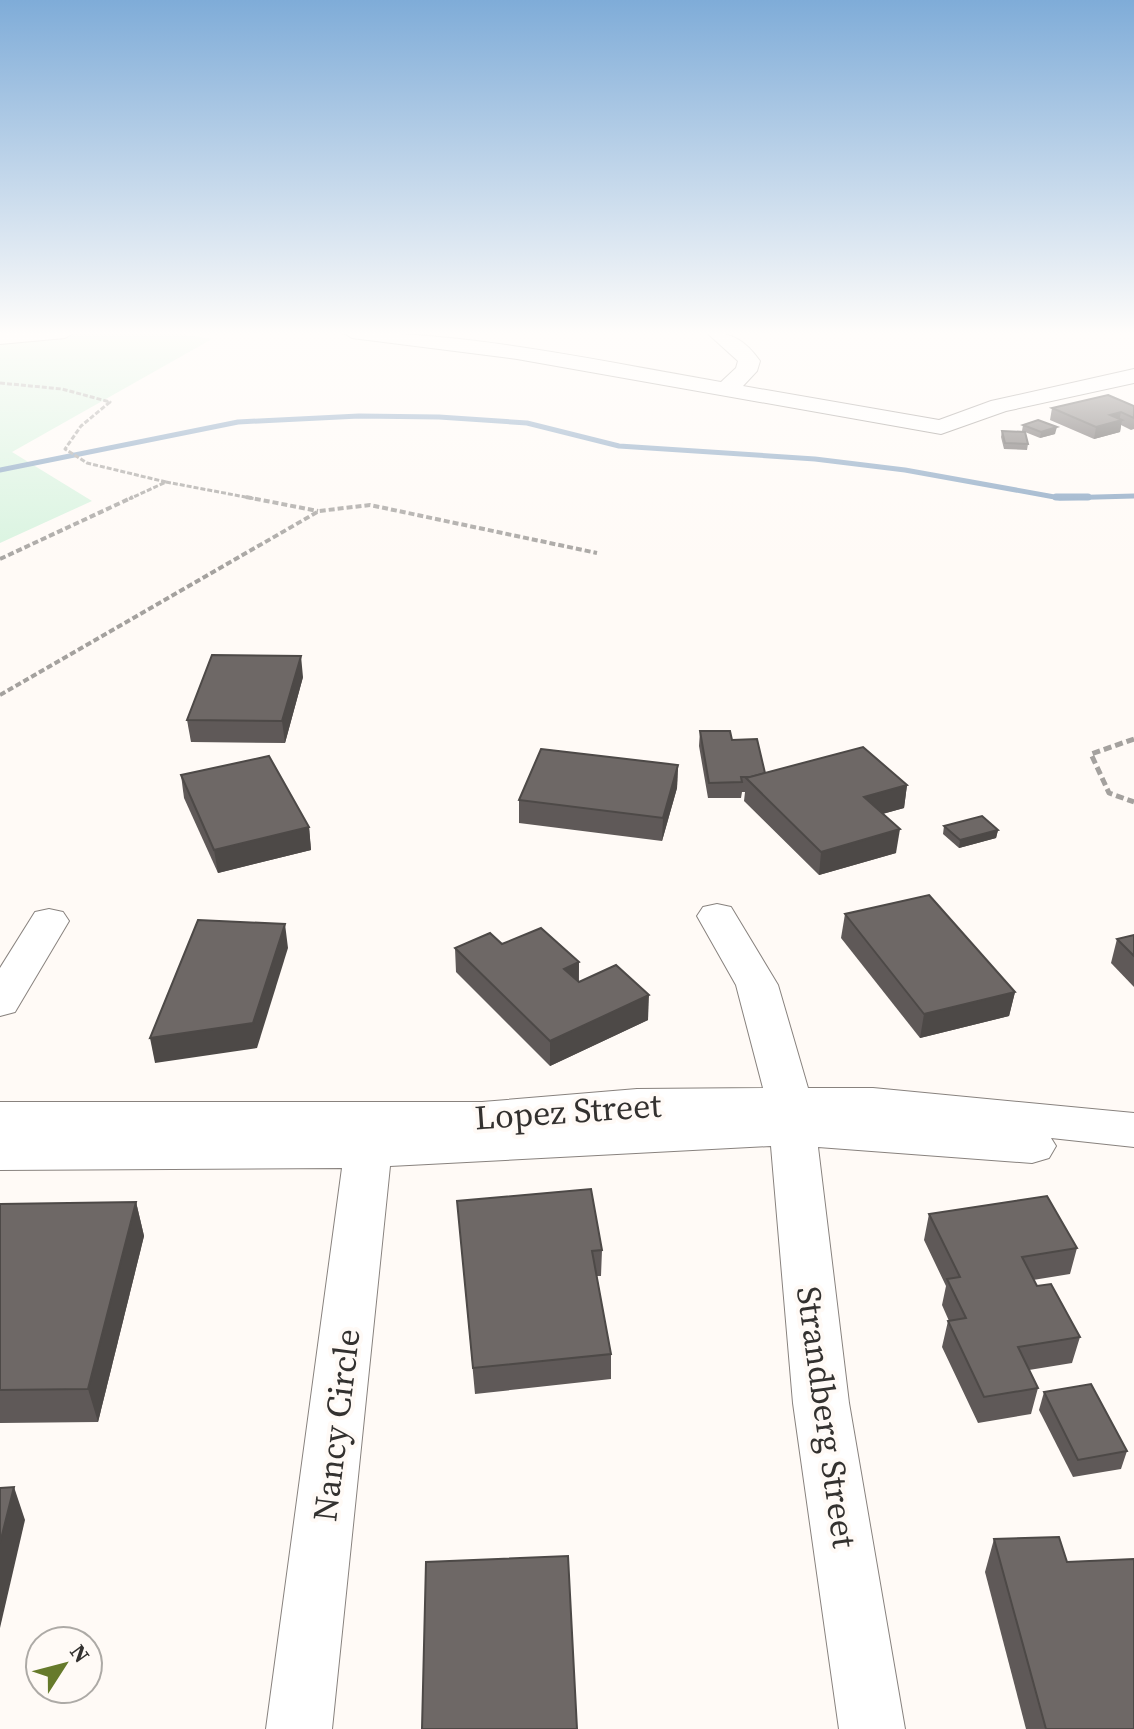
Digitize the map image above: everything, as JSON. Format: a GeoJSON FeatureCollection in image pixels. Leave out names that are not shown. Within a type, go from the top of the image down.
{"type":"FeatureCollection","features":[{"type":"Feature","properties":{"kind":"street"},"geometry":{"type":"LineString","coordinates":[[860,413],[941,427],[981,413]]}},
{"type":"Feature","properties":{"kind":"street","name":"Strandberg Street"},"geometry":{"type":"LineString","coordinates":[[717,916],[757,985],[791,1116],[821,1403],[872,1729]]}},
{"type":"Feature","properties":{"kind":"street"},"geometry":{"type":"LineString","coordinates":[[0,1002],[49,921]]}},
{"type":"Feature","properties":{"kind":"street","name":"Lopez Street"},"geometry":{"type":"LineString","coordinates":[[0,1153],[791,1116],[873,1104],[1134,1130]]}},
{"type":"Feature","properties":{"kind":"street","name":"Lopez Street"},"geometry":{"type":"LineString","coordinates":[[791,1116],[1134,1153]]}},
{"type":"Feature","properties":{"kind":"street","name":"Lopez Street"},"geometry":{"type":"LineString","coordinates":[[0,1119],[370,1135]]}},
{"type":"Feature","properties":{"kind":"street","name":"Nancy Circle"},"geometry":{"type":"LineString","coordinates":[[299,1729],[370,1135]]}},
{"type":"Feature","properties":{"kind":"path"},"geometry":{"type":"LineString","coordinates":[[97,413],[81,426],[65,449],[87,463],[166,482],[319,511],[370,505],[597,553]]}},
{"type":"Feature","properties":{"kind":"path"},"geometry":{"type":"LineString","coordinates":[[0,559],[166,482]]}},
{"type":"Feature","properties":{"kind":"path"},"geometry":{"type":"LineString","coordinates":[[0,695],[319,511]]}},
{"type":"Feature","properties":{"kind":"path"},"geometry":{"type":"LineString","coordinates":[[1134,739],[1091,754],[1109,793],[1134,802]]}},
{"type":"Feature","properties":{"kind":"green space"},"geometry":{"type":"Polygon","coordinates":[[[0,413],[82,413],[12,452],[92,501],[0,543],[0,413]]]}},
{"type":"Feature","properties":{"kind":"building"},"geometry":{"type":"Polygon","coordinates":[[[1063,413],[1118,413],[1110,415],[1122,420],[1096,427],[1063,413]]]}},
{"type":"Feature","properties":{"kind":"building"},"geometry":{"type":"Polygon","coordinates":[[[1038,420],[1057,427],[1041,432],[1023,425],[1038,420]]]}},
{"type":"Feature","properties":{"kind":"building"},"geometry":{"type":"Polygon","coordinates":[[[1002,431],[1025,432],[1028,444],[1005,443],[1002,431]]]}},
{"type":"Feature","properties":{"kind":"building"},"geometry":{"type":"Polygon","coordinates":[[[212,655],[301,656],[282,721],[187,720],[212,655]]]}},
{"type":"Feature","properties":{"kind":"building"},"geometry":{"type":"Polygon","coordinates":[[[700,731],[730,731],[732,740],[757,739],[765,773],[741,777],[742,782],[709,783],[700,731]]]}},
{"type":"Feature","properties":{"kind":"building"},"geometry":{"type":"Polygon","coordinates":[[[863,747],[907,785],[864,797],[900,829],[821,852],[746,778],[863,747]]]}},
{"type":"Feature","properties":{"kind":"building"},"geometry":{"type":"Polygon","coordinates":[[[541,749],[678,765],[663,818],[519,800],[541,749]]]}},
{"type":"Feature","properties":{"kind":"building"},"geometry":{"type":"Polygon","coordinates":[[[269,756],[309,827],[214,850],[181,775],[269,756]]]}},
{"type":"Feature","properties":{"kind":"building"},"geometry":{"type":"Polygon","coordinates":[[[982,816],[998,830],[960,840],[944,826],[982,816]]]}},
{"type":"Feature","properties":{"kind":"building"},"geometry":{"type":"Polygon","coordinates":[[[929,895],[1015,992],[924,1014],[845,914],[929,895]]]}},
{"type":"Feature","properties":{"kind":"building"},"geometry":{"type":"Polygon","coordinates":[[[198,920],[285,924],[253,1023],[150,1038],[198,920]]]}},
{"type":"Feature","properties":{"kind":"building"},"geometry":{"type":"Polygon","coordinates":[[[541,928],[579,962],[564,969],[579,982],[616,965],[649,995],[550,1041],[455,948],[490,933],[502,944],[541,928]]]}},
{"type":"Feature","properties":{"kind":"building"},"geometry":{"type":"Polygon","coordinates":[[[1134,935],[1134,956],[1117,939],[1134,935]]]}},
{"type":"Feature","properties":{"kind":"building"},"geometry":{"type":"Polygon","coordinates":[[[591,1189],[602,1250],[592,1251],[611,1354],[473,1368],[457,1201],[591,1189]]]}},
{"type":"Feature","properties":{"kind":"building"},"geometry":{"type":"Polygon","coordinates":[[[1047,1196],[1077,1248],[1022,1257],[1037,1286],[1051,1284],[1080,1337],[1018,1347],[1038,1388],[984,1397],[948,1321],[966,1318],[947,1279],[960,1277],[929,1214],[1047,1196]]]}},
{"type":"Feature","properties":{"kind":"building"},"geometry":{"type":"Polygon","coordinates":[[[136,1202],[88,1389],[0,1390],[0,1204],[136,1202]]]}},
{"type":"Feature","properties":{"kind":"building"},"geometry":{"type":"Polygon","coordinates":[[[1091,1384],[1127,1451],[1078,1460],[1044,1392],[1091,1384]]]}},
{"type":"Feature","properties":{"kind":"building"},"geometry":{"type":"Polygon","coordinates":[[[14,1487],[0,1543],[0,1488],[14,1487]]]}},
{"type":"Feature","properties":{"kind":"building"},"geometry":{"type":"Polygon","coordinates":[[[1059,1537],[1067,1562],[1134,1559],[1134,1729],[1046,1729],[994,1539],[1059,1537]]]}},
{"type":"Feature","properties":{"kind":"building"},"geometry":{"type":"Polygon","coordinates":[[[568,1556],[577,1729],[422,1729],[426,1562],[568,1556]]]}},
{"type":"Feature","properties":{"kind":"waterway"},"geometry":{"type":"LineString","coordinates":[[0,470],[238,422],[359,416],[439,417],[527,423],[619,446],[815,459],[905,470],[1060,498],[1134,496]]}},
{"type":"Feature","properties":{"kind":"waterway"},"geometry":{"type":"LineString","coordinates":[[1056,497],[1088,497]]}}]}
